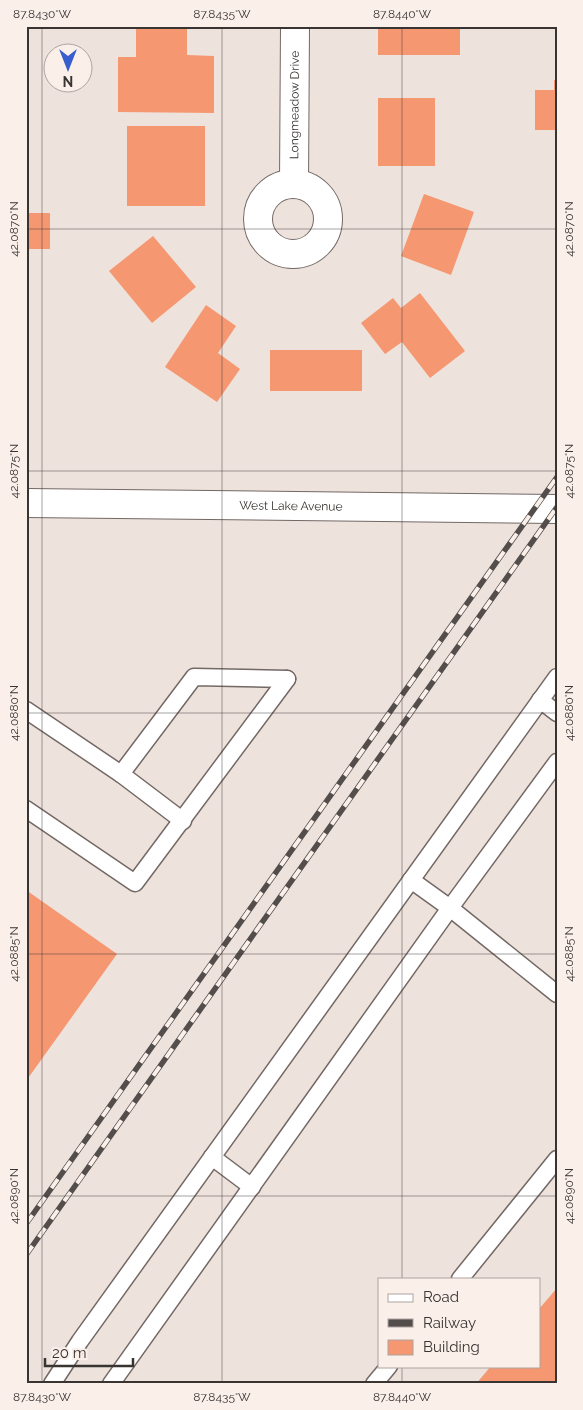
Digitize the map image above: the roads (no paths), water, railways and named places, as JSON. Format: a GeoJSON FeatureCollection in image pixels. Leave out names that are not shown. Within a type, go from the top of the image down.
{"type":"FeatureCollection","features":[{"type":"Feature","properties":{"kind":"street","name":"Longmeadow Drive"},"geometry":{"type":"LineString","coordinates":[[294,184],[295,26]]}},
{"type":"Feature","properties":{"kind":"street","name":"West Lake Avenue"},"geometry":{"type":"LineString","coordinates":[[26,503],[557,509]]}},
{"type":"Feature","properties":{"kind":"lane"},"geometry":{"type":"LineString","coordinates":[[52,1384],[80,1341],[557,676]]}},
{"type":"Feature","properties":{"kind":"lane"},"geometry":{"type":"LineString","coordinates":[[26,808],[135,883],[287,679],[194,677],[121,774]]}},
{"type":"Feature","properties":{"kind":"lane"},"geometry":{"type":"LineString","coordinates":[[540,700],[557,712]]}},
{"type":"Feature","properties":{"kind":"lane"},"geometry":{"type":"LineString","coordinates":[[26,710],[121,774],[183,821]]}},
{"type":"Feature","properties":{"kind":"lane"},"geometry":{"type":"LineString","coordinates":[[112,1384],[450,908],[557,762]]}},
{"type":"Feature","properties":{"kind":"lane"},"geometry":{"type":"LineString","coordinates":[[411,880],[450,908],[557,994]]}},
{"type":"Feature","properties":{"kind":"lane"},"geometry":{"type":"LineString","coordinates":[[212,1157],[252,1186]]}},
{"type":"Feature","properties":{"kind":"lane"},"geometry":{"type":"LineString","coordinates":[[461,1278],[557,1159]]}},
{"type":"Feature","properties":{"kind":"lane"},"geometry":{"type":"LineString","coordinates":[[374,1384],[386,1368]]}},
{"type":"Feature","properties":{"kind":"railway"},"geometry":{"type":"LineString","coordinates":[[26,1224],[557,477]]}},
{"type":"Feature","properties":{"kind":"railway"},"geometry":{"type":"LineString","coordinates":[[26,1255],[557,507]]}}]}
